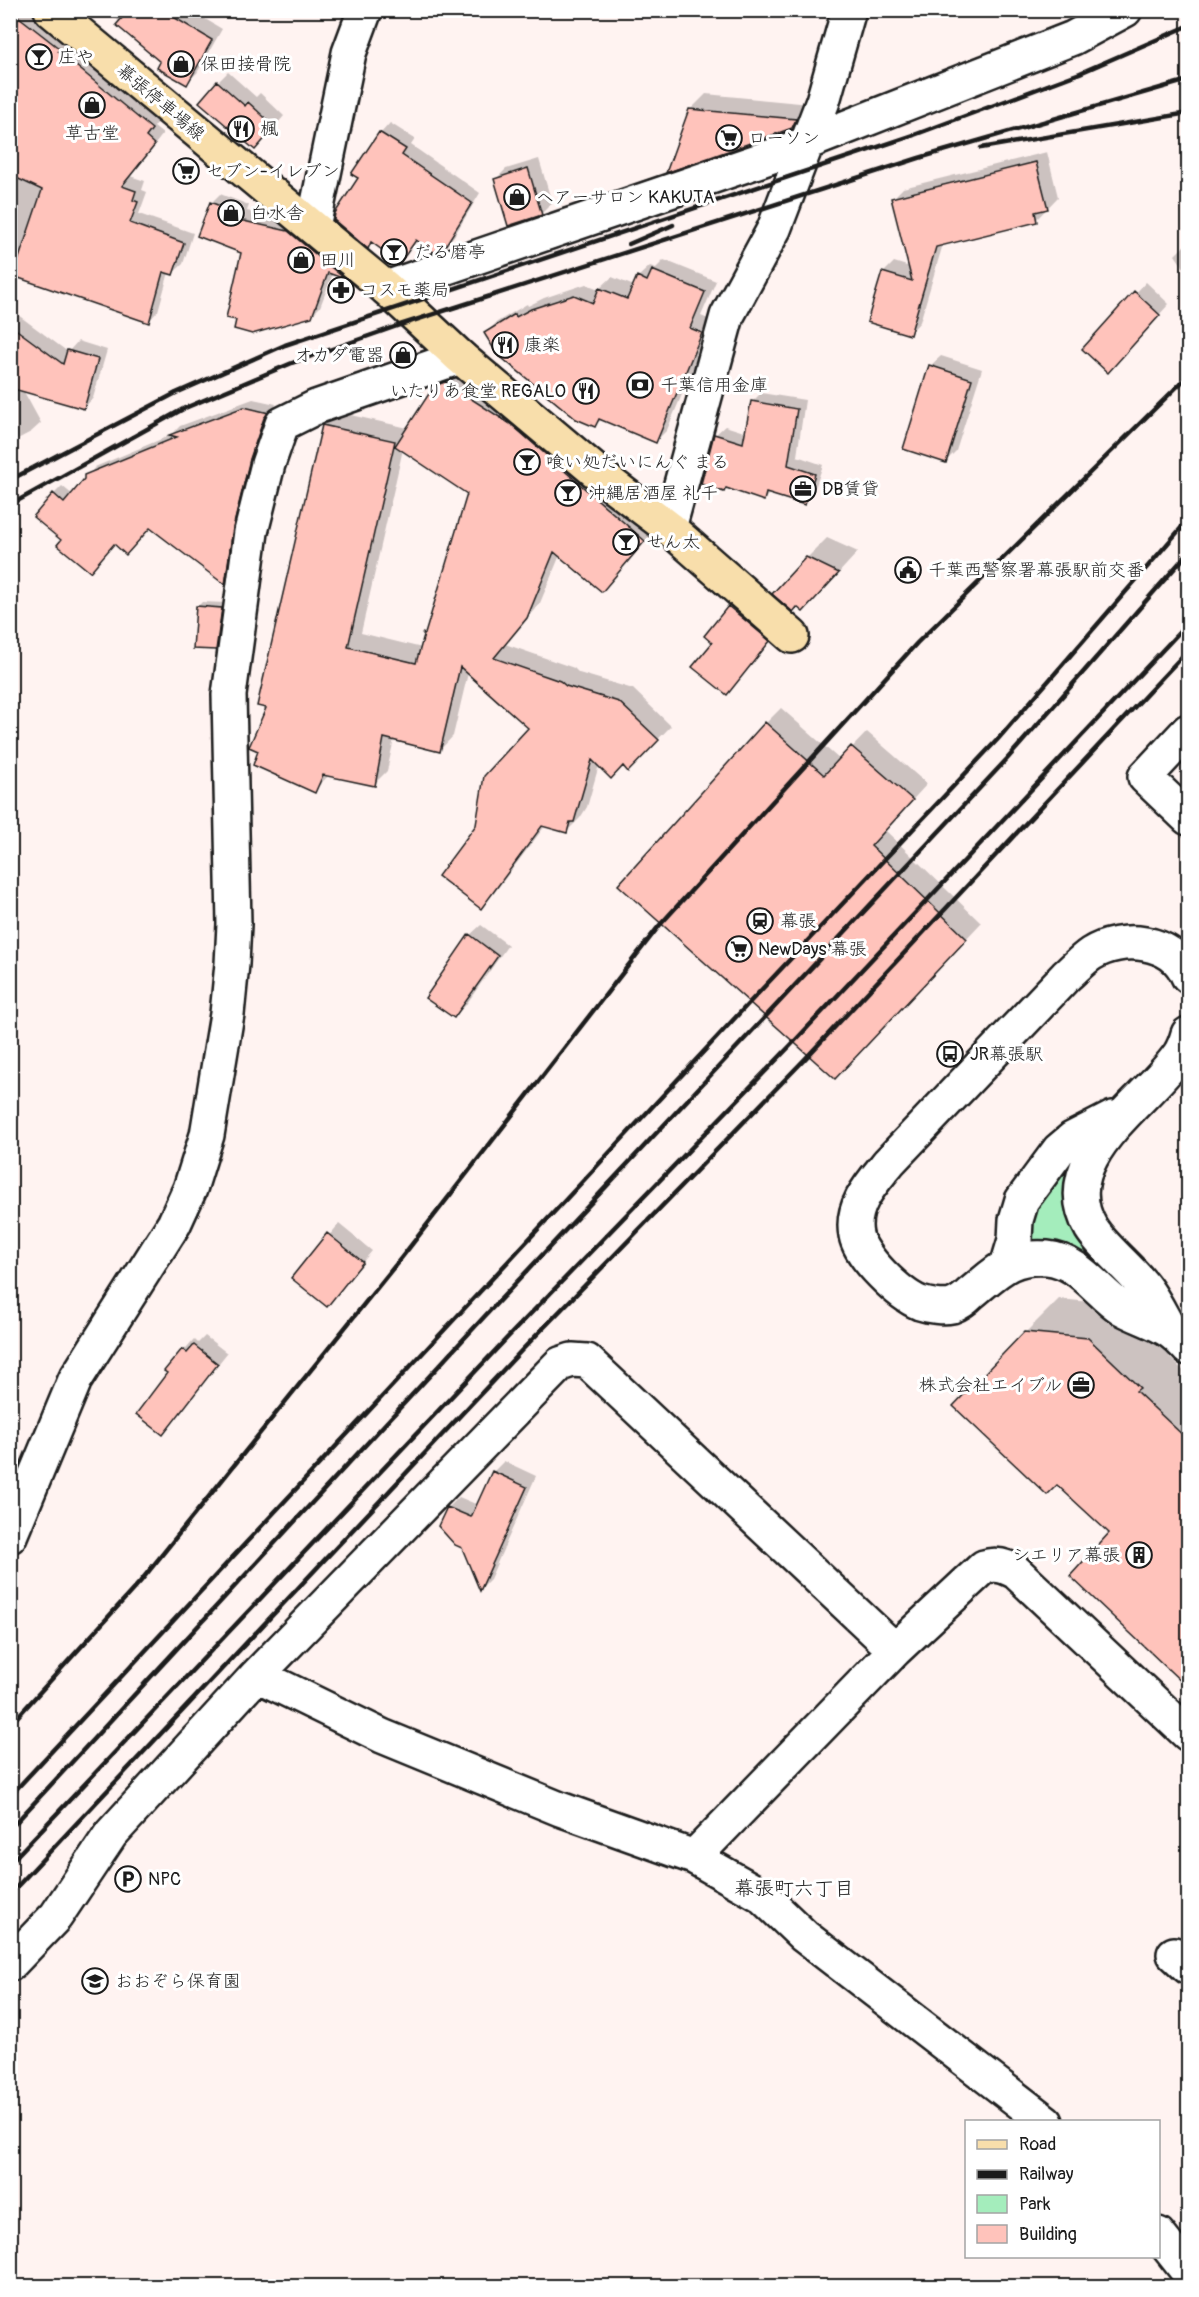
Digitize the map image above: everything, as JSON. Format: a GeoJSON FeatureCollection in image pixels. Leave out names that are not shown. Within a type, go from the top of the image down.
{"type":"FeatureCollection","features":[{"type":"Feature","properties":{"kind":"main road","name":"幕張停車場線"},"geometry":{"type":"LineString","coordinates":[[51,10],[386,288],[460,357],[606,480],[669,528],[792,636]]}},
{"type":"Feature","properties":{"kind":"street"},"geometry":{"type":"LineString","coordinates":[[312,227],[349,53],[365,10]]}},
{"type":"Feature","properties":{"kind":"street"},"geometry":{"type":"LineString","coordinates":[[669,528],[727,316],[774,229],[823,101],[849,10]]}},
{"type":"Feature","properties":{"kind":"street"},"geometry":{"type":"LineString","coordinates":[[386,288],[781,153],[1072,38],[1125,10]]}},
{"type":"Feature","properties":{"kind":"street"},"geometry":{"type":"LineString","coordinates":[[10,1536],[75,1380],[174,1224],[190,1189],[207,1135],[227,1014],[233,954],[229,695],[251,532],[268,464],[282,424],[316,407],[460,357]]}},
{"type":"Feature","properties":{"kind":"street"},"geometry":{"type":"LineString","coordinates":[[1188,731],[1144,777],[1188,818]]}},
{"type":"Feature","properties":{"kind":"street"},"geometry":{"type":"LineString","coordinates":[[1180,1340],[1121,1307],[1085,1275],[1050,1258],[1030,1258],[1008,1263],[953,1305],[938,1306],[921,1303],[904,1293],[865,1256],[856,1234],[857,1213],[863,1194],[889,1162],[1066,976],[1091,954],[1117,944],[1136,942],[1158,948],[1174,958],[1188,976]]}},
{"type":"Feature","properties":{"kind":"street"},"geometry":{"type":"LineString","coordinates":[[1180,1340],[1143,1284],[1092,1230],[1083,1212],[1080,1189],[1085,1169],[1096,1148],[1180,1054],[1188,1034]]}},
{"type":"Feature","properties":{"kind":"street"},"geometry":{"type":"LineString","coordinates":[[1008,1263],[1015,1240],[1016,1220],[1022,1200],[1059,1150],[1072,1139],[1132,1108]]}},
{"type":"Feature","properties":{"kind":"street"},"geometry":{"type":"LineString","coordinates":[[10,1964],[56,1916],[111,1834],[256,1675],[560,1364],[572,1360],[587,1361],[895,1650]]}},
{"type":"Feature","properties":{"kind":"street"},"geometry":{"type":"LineString","coordinates":[[694,1857],[895,1650],[984,1567],[992,1564],[1016,1572],[1188,1734]]}},
{"type":"Feature","properties":{"kind":"street"},"geometry":{"type":"LineString","coordinates":[[256,1675],[382,1736],[560,1809],[694,1857],[761,1895],[804,1936],[1045,2120]]}},
{"type":"Feature","properties":{"kind":"street"},"geometry":{"type":"LineString","coordinates":[[1160,2237],[1188,2272]]}},
{"type":"Feature","properties":{"kind":"green space"},"geometry":{"type":"Polygon","coordinates":[[[1066,1166],[1075,1167],[1139,1304],[1034,1251],[1029,1239],[1036,1201],[1066,1166]]]}},
{"type":"Feature","properties":{"kind":"building"},"geometry":{"type":"Polygon","coordinates":[[[10,10],[60,49],[58,51],[152,129],[146,137],[155,145],[122,186],[136,191],[133,200],[138,202],[130,223],[184,243],[173,275],[163,272],[149,323],[13,276],[42,190],[10,175],[10,10]]]}},
{"type":"Feature","properties":{"kind":"building"},"geometry":{"type":"Polygon","coordinates":[[[129,10],[162,10],[212,40],[187,85],[157,68],[160,62],[116,25],[129,10]]]}},
{"type":"Feature","properties":{"kind":"building"},"geometry":{"type":"Polygon","coordinates":[[[217,81],[245,106],[248,102],[275,127],[255,150],[199,102],[217,81]]]}},
{"type":"Feature","properties":{"kind":"building"},"geometry":{"type":"Polygon","coordinates":[[[689,109],[796,119],[792,128],[666,173],[689,109]]]}},
{"type":"Feature","properties":{"kind":"building"},"geometry":{"type":"Polygon","coordinates":[[[379,132],[406,149],[402,155],[472,203],[444,248],[434,252],[416,240],[400,263],[371,242],[368,249],[334,220],[335,213],[358,178],[351,174],[379,132]]]}},
{"type":"Feature","properties":{"kind":"building"},"geometry":{"type":"Polygon","coordinates":[[[1036,162],[1048,209],[1035,212],[1037,222],[936,247],[910,335],[867,322],[882,272],[912,281],[891,198],[1036,162]]]}},
{"type":"Feature","properties":{"kind":"building"},"geometry":{"type":"Polygon","coordinates":[[[528,168],[542,215],[508,226],[494,179],[528,168]]]}},
{"type":"Feature","properties":{"kind":"building"},"geometry":{"type":"Polygon","coordinates":[[[210,202],[241,214],[239,220],[288,231],[345,279],[328,273],[312,317],[252,334],[234,329],[236,320],[226,318],[241,253],[197,236],[210,202]]]}},
{"type":"Feature","properties":{"kind":"building"},"geometry":{"type":"Polygon","coordinates":[[[652,270],[705,292],[690,328],[702,333],[656,443],[599,419],[595,427],[576,419],[497,354],[484,333],[515,314],[516,317],[531,309],[574,295],[593,303],[599,288],[627,299],[637,276],[647,281],[652,270]]]}},
{"type":"Feature","properties":{"kind":"building"},"geometry":{"type":"Polygon","coordinates":[[[1134,291],[1160,315],[1108,373],[1082,349],[1134,291]]]}},
{"type":"Feature","properties":{"kind":"building"},"geometry":{"type":"Polygon","coordinates":[[[10,325],[63,364],[67,350],[98,359],[84,409],[10,388],[10,325]]]}},
{"type":"Feature","properties":{"kind":"building"},"geometry":{"type":"Polygon","coordinates":[[[929,365],[972,379],[946,463],[903,449],[929,365]]]}},
{"type":"Feature","properties":{"kind":"building"},"geometry":{"type":"Polygon","coordinates":[[[445,382],[512,425],[645,541],[602,592],[554,552],[527,618],[494,658],[560,681],[566,686],[619,702],[659,740],[628,772],[623,766],[611,779],[592,760],[574,822],[570,822],[567,833],[542,826],[481,909],[438,876],[476,825],[484,776],[528,728],[460,667],[440,752],[384,738],[375,786],[323,775],[315,793],[253,765],[258,751],[249,747],[266,708],[257,706],[322,425],[395,441],[348,647],[416,663],[424,635],[422,633],[425,634],[467,494],[395,446],[434,386],[445,382]]]}},
{"type":"Feature","properties":{"kind":"building"},"geometry":{"type":"Polygon","coordinates":[[[751,401],[797,409],[788,465],[815,474],[805,505],[766,493],[764,501],[726,488],[724,492],[701,484],[714,434],[743,443],[751,401]]]}},
{"type":"Feature","properties":{"kind":"building"},"geometry":{"type":"Polygon","coordinates":[[[244,407],[269,413],[264,418],[250,459],[233,528],[225,585],[150,528],[126,555],[114,544],[90,572],[57,545],[61,540],[33,517],[53,493],[64,503],[84,479],[84,475],[177,437],[169,435],[244,407]]]}},
{"type":"Feature","properties":{"kind":"building"},"geometry":{"type":"Polygon","coordinates":[[[806,557],[839,573],[803,612],[797,607],[793,612],[772,594],[806,557]]]}},
{"type":"Feature","properties":{"kind":"building"},"geometry":{"type":"Polygon","coordinates":[[[196,606],[222,608],[216,650],[193,649],[196,606]]]}},
{"type":"Feature","properties":{"kind":"building"},"geometry":{"type":"Polygon","coordinates":[[[728,606],[770,641],[727,695],[692,667],[712,643],[704,636],[728,606]]]}},
{"type":"Feature","properties":{"kind":"building"},"geometry":{"type":"Polygon","coordinates":[[[765,722],[824,775],[851,746],[913,800],[871,846],[967,939],[835,1079],[618,885],[765,722]]]}},
{"type":"Feature","properties":{"kind":"building"},"geometry":{"type":"Polygon","coordinates":[[[469,934],[498,956],[454,1018],[425,998],[469,934]]]}},
{"type":"Feature","properties":{"kind":"building"},"geometry":{"type":"Polygon","coordinates":[[[327,1233],[363,1262],[327,1307],[291,1278],[327,1233]]]}},
{"type":"Feature","properties":{"kind":"building"},"geometry":{"type":"Polygon","coordinates":[[[1024,1332],[1088,1338],[1140,1388],[1136,1391],[1188,1440],[1188,1688],[1070,1576],[1109,1533],[1057,1485],[1047,1495],[953,1406],[1024,1332]]]}},
{"type":"Feature","properties":{"kind":"building"},"geometry":{"type":"Polygon","coordinates":[[[194,1345],[218,1364],[163,1435],[136,1414],[167,1373],[164,1371],[182,1349],[187,1353],[194,1345]]]}},
{"type":"Feature","properties":{"kind":"building"},"geometry":{"type":"Polygon","coordinates":[[[492,1471],[527,1487],[480,1591],[462,1548],[455,1545],[438,1526],[447,1507],[471,1517],[492,1471]]]}},
{"type":"Feature","properties":{"kind":"railway"},"geometry":{"type":"LineString","coordinates":[[10,480],[176,393],[285,345],[914,135],[1080,73],[1188,26]]}},
{"type":"Feature","properties":{"kind":"railway"},"geometry":{"type":"LineString","coordinates":[[10,505],[185,408],[292,363],[400,325],[919,158],[1188,80]]}},
{"type":"Feature","properties":{"kind":"railway"},"geometry":{"type":"LineString","coordinates":[[981,148],[1188,113]]}},
{"type":"Feature","properties":{"kind":"railway"},"geometry":{"type":"LineString","coordinates":[[629,244],[673,225]]}},
{"type":"Feature","properties":{"kind":"railway"},"geometry":{"type":"LineString","coordinates":[[10,1725],[140,1582],[402,1257],[659,926],[917,643],[1188,376]]}},
{"type":"Feature","properties":{"kind":"railway"},"geometry":{"type":"LineString","coordinates":[[10,1796],[998,739],[1188,520]]}},
{"type":"Feature","properties":{"kind":"railway"},"geometry":{"type":"LineString","coordinates":[[10,1829],[484,1317],[1007,759],[1188,553]]}},
{"type":"Feature","properties":{"kind":"railway"},"geometry":{"type":"LineString","coordinates":[[10,1863],[508,1337],[790,1046],[1188,623]]}},
{"type":"Feature","properties":{"kind":"railway"},"geometry":{"type":"LineString","coordinates":[[10,1894],[521,1351],[804,1060],[1188,650]]}},
{"type":"Feature","properties":{"kind":"place","name":"庄や"},"geometry":{"type":"Point","coordinates":[39,57]}},
{"type":"Feature","properties":{"kind":"place","name":"保田接骨院"},"geometry":{"type":"Point","coordinates":[181,64]}},
{"type":"Feature","properties":{"kind":"place","name":"草古堂"},"geometry":{"type":"Point","coordinates":[92,105]}},
{"type":"Feature","properties":{"kind":"place","name":"楓"},"geometry":{"type":"Point","coordinates":[241,129]}},
{"type":"Feature","properties":{"kind":"place","name":"ローソン"},"geometry":{"type":"Point","coordinates":[729,138]}},
{"type":"Feature","properties":{"kind":"place","name":"セブン-イレブン"},"geometry":{"type":"Point","coordinates":[186,171]}},
{"type":"Feature","properties":{"kind":"place","name":"ヘアーサロン KAKUTA"},"geometry":{"type":"Point","coordinates":[517,197]}},
{"type":"Feature","properties":{"kind":"place","name":"白水舎"},"geometry":{"type":"Point","coordinates":[231,213]}},
{"type":"Feature","properties":{"kind":"place","name":"だる磨亭"},"geometry":{"type":"Point","coordinates":[394,252]}},
{"type":"Feature","properties":{"kind":"place","name":"田川"},"geometry":{"type":"Point","coordinates":[301,260]}},
{"type":"Feature","properties":{"kind":"place","name":"コスモ薬局"},"geometry":{"type":"Point","coordinates":[341,290]}},
{"type":"Feature","properties":{"kind":"place","name":"康楽"},"geometry":{"type":"Point","coordinates":[505,345]}},
{"type":"Feature","properties":{"kind":"place","name":"オカダ電器"},"geometry":{"type":"Point","coordinates":[403,355]}},
{"type":"Feature","properties":{"kind":"place","name":"千葉信用金庫"},"geometry":{"type":"Point","coordinates":[640,385]}},
{"type":"Feature","properties":{"kind":"place","name":"いたりあ食堂 REGALO"},"geometry":{"type":"Point","coordinates":[586,391]}},
{"type":"Feature","properties":{"kind":"place","name":"喰い処だいにんぐ まる"},"geometry":{"type":"Point","coordinates":[527,462]}},
{"type":"Feature","properties":{"kind":"place","name":"DB賃貸"},"geometry":{"type":"Point","coordinates":[803,489]}},
{"type":"Feature","properties":{"kind":"place","name":"沖縄居酒屋 礼千"},"geometry":{"type":"Point","coordinates":[568,493]}},
{"type":"Feature","properties":{"kind":"place","name":"せん太"},"geometry":{"type":"Point","coordinates":[626,542]}},
{"type":"Feature","properties":{"kind":"place","name":"千葉西警察署幕張駅前交番"},"geometry":{"type":"Point","coordinates":[908,570]}},
{"type":"Feature","properties":{"kind":"place","name":"幕張"},"geometry":{"type":"Point","coordinates":[760,921]}},
{"type":"Feature","properties":{"kind":"place","name":"NewDays 幕張"},"geometry":{"type":"Point","coordinates":[739,949]}},
{"type":"Feature","properties":{"kind":"place","name":"JR幕張駅"},"geometry":{"type":"Point","coordinates":[950,1054]}},
{"type":"Feature","properties":{"kind":"place","name":"株式会社エイブル"},"geometry":{"type":"Point","coordinates":[1081,1385]}},
{"type":"Feature","properties":{"kind":"place","name":"シエリア幕張"},"geometry":{"type":"Point","coordinates":[1139,1555]}},
{"type":"Feature","properties":{"kind":"place","name":"NPC"},"geometry":{"type":"Point","coordinates":[128,1879]}},
{"type":"Feature","properties":{"kind":"place","name":"おおぞら保育園"},"geometry":{"type":"Point","coordinates":[95,1981]}},
{"type":"Feature","properties":{"kind":"district","name":"幕張町六丁目"},"geometry":{"type":"Point","coordinates":[794,1888]}}]}
